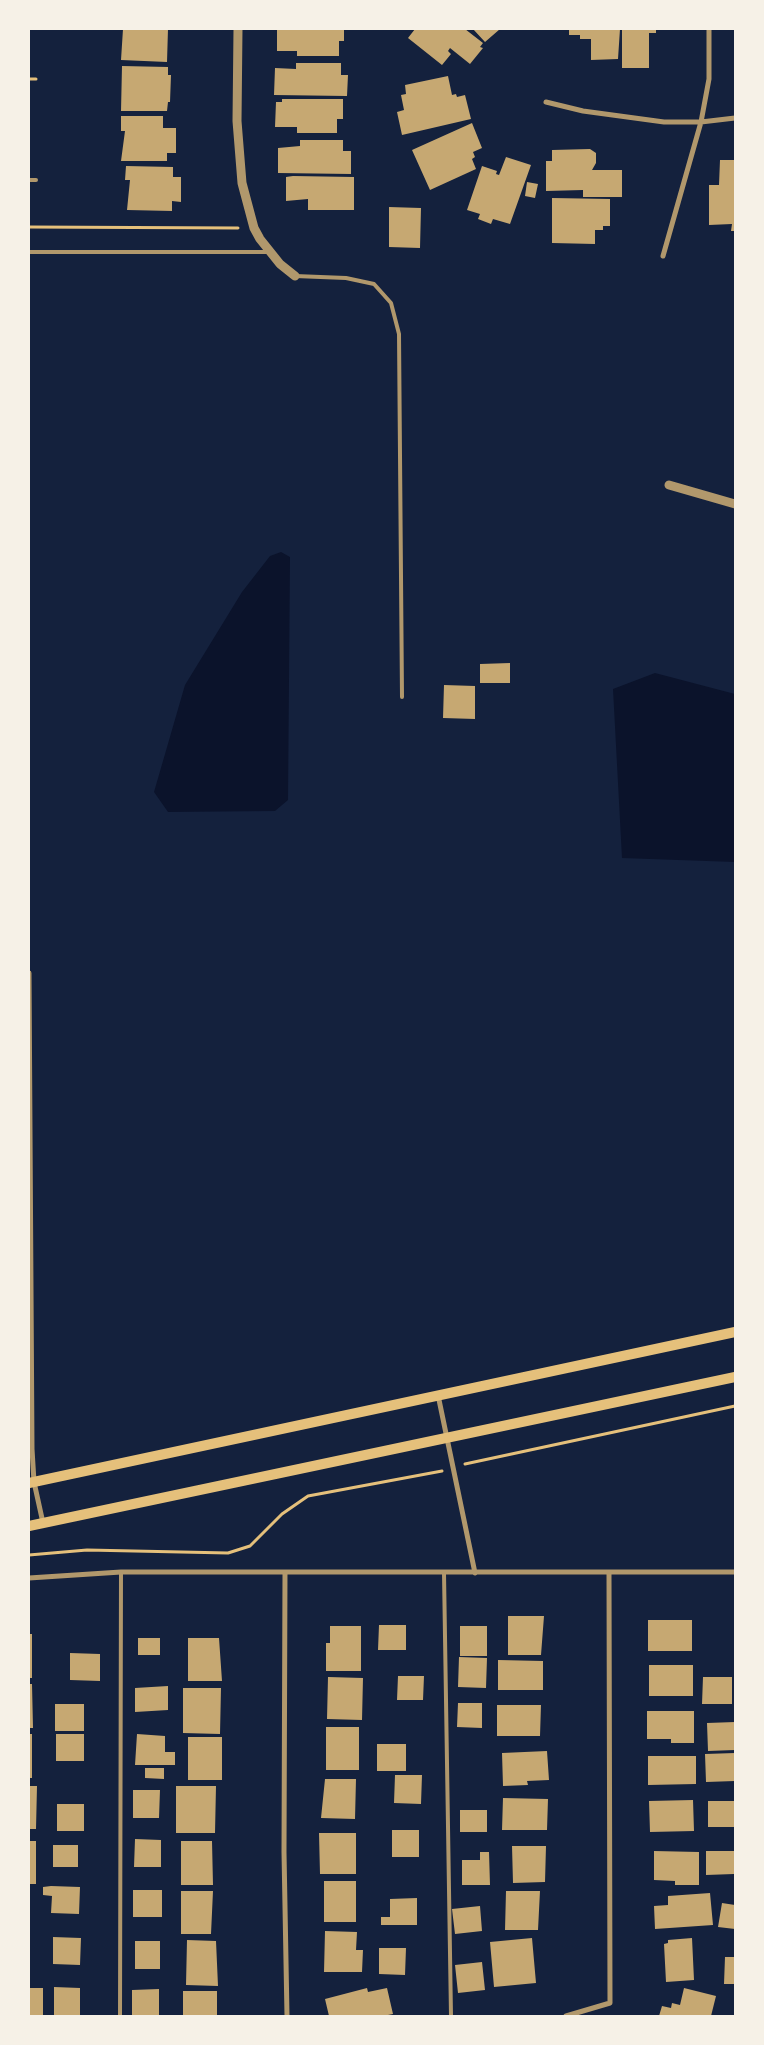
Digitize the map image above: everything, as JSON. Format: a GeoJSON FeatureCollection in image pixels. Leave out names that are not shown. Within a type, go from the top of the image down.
{"type":"FeatureCollection","features":[{"type":"Feature","properties":{"kind":"main road"},"geometry":{"type":"LineString","coordinates":[[32,1483],[735,1332]]}},
{"type":"Feature","properties":{"kind":"main road"},"geometry":{"type":"LineString","coordinates":[[29,1526],[735,1377]]}},
{"type":"Feature","properties":{"kind":"street"},"geometry":{"type":"LineString","coordinates":[[238,29],[238,151],[242,183],[254,228],[269,252],[295,276]]}},
{"type":"Feature","properties":{"kind":"street"},"geometry":{"type":"LineString","coordinates":[[663,256],[702,122],[710,79],[709,29]]}},
{"type":"Feature","properties":{"kind":"street"},"geometry":{"type":"LineString","coordinates":[[546,102],[592,112],[664,122],[702,122],[735,118]]}},
{"type":"Feature","properties":{"kind":"street"},"geometry":{"type":"LineString","coordinates":[[669,485],[735,504]]}},
{"type":"Feature","properties":{"kind":"street"},"geometry":{"type":"LineString","coordinates":[[29,973],[32,1483],[43,1523]]}},
{"type":"Feature","properties":{"kind":"street"},"geometry":{"type":"LineString","coordinates":[[438,1395],[475,1573]]}},
{"type":"Feature","properties":{"kind":"street"},"geometry":{"type":"LineString","coordinates":[[29,1578],[121,1572],[735,1572]]}},
{"type":"Feature","properties":{"kind":"street"},"geometry":{"type":"LineString","coordinates":[[285,1572],[284,1852],[287,2016]]}},
{"type":"Feature","properties":{"kind":"street"},"geometry":{"type":"LineString","coordinates":[[566,2016],[610,2003],[609,1573]]}},
{"type":"Feature","properties":{"kind":"lane"},"geometry":{"type":"LineString","coordinates":[[29,180],[36,180]]}},
{"type":"Feature","properties":{"kind":"lane"},"geometry":{"type":"LineString","coordinates":[[29,252],[269,252]]}},
{"type":"Feature","properties":{"kind":"lane"},"geometry":{"type":"LineString","coordinates":[[295,276],[346,278],[374,284],[391,303],[399,334],[402,697]]}},
{"type":"Feature","properties":{"kind":"lane"},"geometry":{"type":"LineString","coordinates":[[120,2016],[121,1572]]}},
{"type":"Feature","properties":{"kind":"lane"},"geometry":{"type":"LineString","coordinates":[[444,1573],[451,2016]]}},
{"type":"Feature","properties":{"kind":"path"},"geometry":{"type":"LineString","coordinates":[[29,79],[36,79]]}},
{"type":"Feature","properties":{"kind":"path"},"geometry":{"type":"LineString","coordinates":[[29,227],[254,228]]}},
{"type":"Feature","properties":{"kind":"path"},"geometry":{"type":"LineString","coordinates":[[475,1461],[735,1406]]}},
{"type":"Feature","properties":{"kind":"path"},"geometry":{"type":"LineString","coordinates":[[29,1556],[87,1550],[228,1553],[250,1546],[282,1514],[308,1496],[325,1491],[436,1473]]}},
{"type":"Feature","properties":{"kind":"water"},"geometry":{"type":"Polygon","coordinates":[[[281,552],[290,557],[288,800],[275,811],[168,812],[154,792],[185,685],[242,592],[270,556],[281,552]]]}},
{"type":"Feature","properties":{"kind":"water"},"geometry":{"type":"Polygon","coordinates":[[[655,673],[735,694],[735,862],[622,858],[613,689],[655,673]]]}},
{"type":"Feature","properties":{"kind":"building"},"geometry":{"type":"Polygon","coordinates":[[[123,29],[168,29],[167,62],[121,60],[123,29]]]}},
{"type":"Feature","properties":{"kind":"building"},"geometry":{"type":"Polygon","coordinates":[[[277,29],[344,29],[344,41],[339,41],[339,56],[297,56],[297,51],[277,51],[277,29]]]}},
{"type":"Feature","properties":{"kind":"building"},"geometry":{"type":"Polygon","coordinates":[[[415,29],[465,29],[483,43],[480,47],[483,48],[470,64],[450,48],[448,51],[451,54],[442,65],[408,38],[415,29]]]}},
{"type":"Feature","properties":{"kind":"building"},"geometry":{"type":"Polygon","coordinates":[[[473,29],[500,29],[485,42],[473,29]]]}},
{"type":"Feature","properties":{"kind":"building"},"geometry":{"type":"Polygon","coordinates":[[[569,29],[620,29],[618,59],[591,60],[591,39],[580,39],[580,35],[569,35],[569,29]]]}},
{"type":"Feature","properties":{"kind":"building"},"geometry":{"type":"Polygon","coordinates":[[[622,29],[656,29],[656,33],[649,33],[649,68],[622,68],[622,29]]]}},
{"type":"Feature","properties":{"kind":"building"},"geometry":{"type":"Polygon","coordinates":[[[296,63],[341,63],[341,75],[348,75],[347,96],[274,95],[275,68],[296,69],[296,63]]]}},
{"type":"Feature","properties":{"kind":"building"},"geometry":{"type":"Polygon","coordinates":[[[122,66],[168,67],[168,75],[171,75],[170,102],[168,102],[167,111],[121,111],[122,66]]]}},
{"type":"Feature","properties":{"kind":"building"},"geometry":{"type":"Polygon","coordinates":[[[448,76],[452,95],[456,94],[457,97],[465,95],[471,119],[402,135],[397,112],[404,110],[401,95],[406,94],[405,85],[448,76]]]}},
{"type":"Feature","properties":{"kind":"building"},"geometry":{"type":"Polygon","coordinates":[[[282,99],[343,99],[343,119],[337,119],[337,133],[297,133],[297,127],[275,127],[276,102],[282,102],[282,99]]]}},
{"type":"Feature","properties":{"kind":"building"},"geometry":{"type":"Polygon","coordinates":[[[121,116],[163,116],[163,128],[176,128],[176,153],[167,153],[167,161],[121,161],[125,131],[121,131],[121,116]]]}},
{"type":"Feature","properties":{"kind":"building"},"geometry":{"type":"Polygon","coordinates":[[[472,123],[482,148],[473,152],[475,157],[472,159],[476,169],[430,190],[412,150],[472,123]]]}},
{"type":"Feature","properties":{"kind":"building"},"geometry":{"type":"Polygon","coordinates":[[[300,140],[343,140],[343,151],[351,151],[351,174],[278,173],[278,148],[300,146],[300,140]]]}},
{"type":"Feature","properties":{"kind":"building"},"geometry":{"type":"Polygon","coordinates":[[[590,149],[596,153],[596,163],[592,170],[622,170],[622,197],[583,197],[583,190],[546,191],[546,161],[552,161],[552,150],[590,149]]]}},
{"type":"Feature","properties":{"kind":"building"},"geometry":{"type":"Polygon","coordinates":[[[506,157],[531,165],[510,224],[493,219],[491,224],[478,219],[480,214],[467,210],[482,166],[497,171],[496,174],[499,175],[506,157]]]}},
{"type":"Feature","properties":{"kind":"building"},"geometry":{"type":"Polygon","coordinates":[[[720,160],[735,160],[735,231],[731,231],[732,224],[709,225],[709,185],[719,185],[720,160]]]}},
{"type":"Feature","properties":{"kind":"building"},"geometry":{"type":"Polygon","coordinates":[[[126,166],[173,167],[173,177],[181,177],[181,202],[172,201],[172,211],[127,210],[130,180],[125,180],[126,166]]]}},
{"type":"Feature","properties":{"kind":"building"},"geometry":{"type":"Polygon","coordinates":[[[286,177],[354,177],[354,210],[308,210],[308,199],[286,201],[286,177]]]}},
{"type":"Feature","properties":{"kind":"building"},"geometry":{"type":"Polygon","coordinates":[[[527,182],[538,184],[535,198],[525,196],[527,182]]]}},
{"type":"Feature","properties":{"kind":"building"},"geometry":{"type":"Polygon","coordinates":[[[552,198],[610,199],[610,226],[603,226],[603,230],[595,230],[595,244],[552,243],[552,198]]]}},
{"type":"Feature","properties":{"kind":"building"},"geometry":{"type":"Polygon","coordinates":[[[389,207],[421,208],[420,248],[389,247],[389,207]]]}},
{"type":"Feature","properties":{"kind":"building"},"geometry":{"type":"Polygon","coordinates":[[[510,663],[510,683],[480,683],[480,664],[510,663]]]}},
{"type":"Feature","properties":{"kind":"building"},"geometry":{"type":"Polygon","coordinates":[[[444,685],[475,686],[475,719],[443,718],[444,685]]]}},
{"type":"Feature","properties":{"kind":"building"},"geometry":{"type":"Polygon","coordinates":[[[508,1616],[544,1616],[541,1655],[508,1655],[508,1616]]]}},
{"type":"Feature","properties":{"kind":"building"},"geometry":{"type":"Polygon","coordinates":[[[648,1620],[692,1620],[692,1651],[648,1651],[648,1620]]]}},
{"type":"Feature","properties":{"kind":"building"},"geometry":{"type":"Polygon","coordinates":[[[379,1625],[406,1625],[406,1650],[378,1650],[379,1625]]]}},
{"type":"Feature","properties":{"kind":"building"},"geometry":{"type":"Polygon","coordinates":[[[330,1626],[361,1626],[361,1671],[326,1671],[326,1643],[330,1643],[330,1626]]]}},
{"type":"Feature","properties":{"kind":"building"},"geometry":{"type":"Polygon","coordinates":[[[460,1626],[487,1626],[487,1656],[460,1656],[460,1626]]]}},
{"type":"Feature","properties":{"kind":"building"},"geometry":{"type":"Polygon","coordinates":[[[29,1634],[32,1634],[32,1678],[29,1678],[29,1634]]]}},
{"type":"Feature","properties":{"kind":"building"},"geometry":{"type":"Polygon","coordinates":[[[138,1638],[160,1638],[160,1655],[138,1655],[138,1638]]]}},
{"type":"Feature","properties":{"kind":"building"},"geometry":{"type":"Polygon","coordinates":[[[188,1638],[219,1638],[222,1681],[188,1681],[188,1638]]]}},
{"type":"Feature","properties":{"kind":"building"},"geometry":{"type":"Polygon","coordinates":[[[70,1653],[100,1654],[100,1681],[70,1680],[70,1653]]]}},
{"type":"Feature","properties":{"kind":"building"},"geometry":{"type":"Polygon","coordinates":[[[459,1657],[487,1658],[486,1688],[458,1687],[459,1657]]]}},
{"type":"Feature","properties":{"kind":"building"},"geometry":{"type":"Polygon","coordinates":[[[498,1660],[543,1661],[543,1690],[498,1690],[498,1660]]]}},
{"type":"Feature","properties":{"kind":"building"},"geometry":{"type":"Polygon","coordinates":[[[649,1665],[693,1665],[693,1696],[649,1696],[649,1665]]]}},
{"type":"Feature","properties":{"kind":"building"},"geometry":{"type":"Polygon","coordinates":[[[398,1676],[424,1676],[423,1700],[397,1700],[398,1676]]]}},
{"type":"Feature","properties":{"kind":"building"},"geometry":{"type":"Polygon","coordinates":[[[328,1677],[363,1678],[362,1720],[327,1719],[328,1677]]]}},
{"type":"Feature","properties":{"kind":"building"},"geometry":{"type":"Polygon","coordinates":[[[703,1677],[732,1677],[732,1704],[702,1704],[703,1677]]]}},
{"type":"Feature","properties":{"kind":"building"},"geometry":{"type":"Polygon","coordinates":[[[29,1684],[32,1684],[33,1728],[29,1728],[29,1684]]]}},
{"type":"Feature","properties":{"kind":"building"},"geometry":{"type":"Polygon","coordinates":[[[168,1686],[168,1710],[135,1712],[135,1688],[168,1686]]]}},
{"type":"Feature","properties":{"kind":"building"},"geometry":{"type":"Polygon","coordinates":[[[183,1688],[221,1688],[220,1734],[183,1733],[183,1688]]]}},
{"type":"Feature","properties":{"kind":"building"},"geometry":{"type":"Polygon","coordinates":[[[458,1703],[482,1703],[482,1728],[457,1727],[458,1703]]]}},
{"type":"Feature","properties":{"kind":"building"},"geometry":{"type":"Polygon","coordinates":[[[55,1704],[84,1704],[84,1731],[55,1731],[55,1704]]]}},
{"type":"Feature","properties":{"kind":"building"},"geometry":{"type":"Polygon","coordinates":[[[497,1705],[541,1705],[540,1736],[497,1736],[497,1705]]]}},
{"type":"Feature","properties":{"kind":"building"},"geometry":{"type":"Polygon","coordinates":[[[647,1711],[694,1711],[694,1743],[671,1743],[671,1739],[647,1739],[647,1711]]]}},
{"type":"Feature","properties":{"kind":"building"},"geometry":{"type":"Polygon","coordinates":[[[735,1722],[735,1750],[708,1751],[707,1723],[735,1722]]]}},
{"type":"Feature","properties":{"kind":"building"},"geometry":{"type":"Polygon","coordinates":[[[326,1727],[359,1727],[359,1770],[326,1770],[326,1727]]]}},
{"type":"Feature","properties":{"kind":"building"},"geometry":{"type":"Polygon","coordinates":[[[29,1734],[32,1734],[32,1778],[29,1778],[29,1734]]]}},
{"type":"Feature","properties":{"kind":"building"},"geometry":{"type":"Polygon","coordinates":[[[56,1734],[84,1734],[84,1761],[56,1761],[56,1734]]]}},
{"type":"Feature","properties":{"kind":"building"},"geometry":{"type":"Polygon","coordinates":[[[137,1734],[165,1736],[165,1752],[175,1752],[175,1765],[135,1765],[137,1734]]]}},
{"type":"Feature","properties":{"kind":"building"},"geometry":{"type":"Polygon","coordinates":[[[188,1737],[222,1737],[222,1780],[188,1780],[188,1737]]]}},
{"type":"Feature","properties":{"kind":"building"},"geometry":{"type":"Polygon","coordinates":[[[377,1744],[406,1744],[406,1771],[377,1771],[377,1744]]]}},
{"type":"Feature","properties":{"kind":"building"},"geometry":{"type":"Polygon","coordinates":[[[547,1751],[549,1780],[527,1781],[528,1785],[503,1786],[502,1753],[547,1751]]]}},
{"type":"Feature","properties":{"kind":"building"},"geometry":{"type":"Polygon","coordinates":[[[735,1753],[735,1781],[706,1782],[705,1754],[735,1753]]]}},
{"type":"Feature","properties":{"kind":"building"},"geometry":{"type":"Polygon","coordinates":[[[648,1756],[696,1756],[696,1784],[648,1785],[648,1756]]]}},
{"type":"Feature","properties":{"kind":"building"},"geometry":{"type":"Polygon","coordinates":[[[145,1768],[164,1768],[164,1779],[145,1778],[145,1768]]]}},
{"type":"Feature","properties":{"kind":"building"},"geometry":{"type":"Polygon","coordinates":[[[395,1775],[422,1775],[421,1804],[394,1803],[395,1775]]]}},
{"type":"Feature","properties":{"kind":"building"},"geometry":{"type":"Polygon","coordinates":[[[325,1779],[356,1779],[355,1819],[321,1818],[325,1779]]]}},
{"type":"Feature","properties":{"kind":"building"},"geometry":{"type":"Polygon","coordinates":[[[29,1786],[37,1786],[36,1829],[29,1829],[29,1786]]]}},
{"type":"Feature","properties":{"kind":"building"},"geometry":{"type":"Polygon","coordinates":[[[176,1786],[216,1786],[215,1833],[176,1833],[176,1786]]]}},
{"type":"Feature","properties":{"kind":"building"},"geometry":{"type":"Polygon","coordinates":[[[133,1790],[160,1790],[159,1818],[133,1818],[133,1790]]]}},
{"type":"Feature","properties":{"kind":"building"},"geometry":{"type":"Polygon","coordinates":[[[503,1798],[548,1799],[547,1830],[502,1830],[503,1798]]]}},
{"type":"Feature","properties":{"kind":"building"},"geometry":{"type":"Polygon","coordinates":[[[693,1800],[694,1831],[650,1832],[649,1801],[693,1800]]]}},
{"type":"Feature","properties":{"kind":"building"},"geometry":{"type":"Polygon","coordinates":[[[708,1801],[735,1801],[735,1827],[708,1827],[708,1801]]]}},
{"type":"Feature","properties":{"kind":"building"},"geometry":{"type":"Polygon","coordinates":[[[57,1804],[84,1804],[84,1831],[57,1831],[57,1804]]]}},
{"type":"Feature","properties":{"kind":"building"},"geometry":{"type":"Polygon","coordinates":[[[460,1810],[487,1810],[487,1832],[460,1832],[460,1810]]]}},
{"type":"Feature","properties":{"kind":"building"},"geometry":{"type":"Polygon","coordinates":[[[392,1830],[419,1830],[419,1857],[392,1857],[392,1830]]]}},
{"type":"Feature","properties":{"kind":"building"},"geometry":{"type":"Polygon","coordinates":[[[319,1833],[356,1833],[356,1874],[320,1874],[319,1833]]]}},
{"type":"Feature","properties":{"kind":"building"},"geometry":{"type":"Polygon","coordinates":[[[135,1839],[161,1840],[161,1867],[134,1867],[135,1839]]]}},
{"type":"Feature","properties":{"kind":"building"},"geometry":{"type":"Polygon","coordinates":[[[29,1841],[36,1841],[36,1884],[29,1884],[29,1841]]]}},
{"type":"Feature","properties":{"kind":"building"},"geometry":{"type":"Polygon","coordinates":[[[181,1841],[212,1841],[213,1885],[181,1885],[181,1841]]]}},
{"type":"Feature","properties":{"kind":"building"},"geometry":{"type":"Polygon","coordinates":[[[53,1845],[78,1845],[78,1867],[53,1867],[53,1845]]]}},
{"type":"Feature","properties":{"kind":"building"},"geometry":{"type":"Polygon","coordinates":[[[512,1846],[546,1846],[545,1882],[513,1883],[512,1846]]]}},
{"type":"Feature","properties":{"kind":"building"},"geometry":{"type":"Polygon","coordinates":[[[654,1851],[699,1852],[699,1885],[675,1885],[675,1881],[654,1880],[654,1851]]]}},
{"type":"Feature","properties":{"kind":"building"},"geometry":{"type":"Polygon","coordinates":[[[706,1851],[734,1851],[734,1874],[706,1875],[706,1851]]]}},
{"type":"Feature","properties":{"kind":"building"},"geometry":{"type":"Polygon","coordinates":[[[480,1852],[489,1852],[490,1885],[462,1885],[462,1860],[480,1860],[480,1852]]]}},
{"type":"Feature","properties":{"kind":"building"},"geometry":{"type":"Polygon","coordinates":[[[324,1881],[356,1881],[356,1922],[324,1922],[324,1881]]]}},
{"type":"Feature","properties":{"kind":"building"},"geometry":{"type":"Polygon","coordinates":[[[43,1887],[80,1887],[79,1914],[51,1913],[52,1896],[43,1895],[43,1887]]]}},
{"type":"Feature","properties":{"kind":"building"},"geometry":{"type":"Polygon","coordinates":[[[133,1890],[162,1890],[162,1917],[133,1917],[133,1890]]]}},
{"type":"Feature","properties":{"kind":"building"},"geometry":{"type":"Polygon","coordinates":[[[181,1891],[213,1891],[211,1934],[181,1934],[181,1891]]]}},
{"type":"Feature","properties":{"kind":"building"},"geometry":{"type":"Polygon","coordinates":[[[506,1891],[540,1891],[538,1930],[505,1930],[506,1891]]]}},
{"type":"Feature","properties":{"kind":"building"},"geometry":{"type":"Polygon","coordinates":[[[710,1893],[713,1925],[655,1929],[654,1906],[668,1905],[668,1896],[710,1893]]]}},
{"type":"Feature","properties":{"kind":"building"},"geometry":{"type":"Polygon","coordinates":[[[417,1898],[417,1925],[381,1925],[381,1917],[390,1917],[390,1899],[417,1898]]]}},
{"type":"Feature","properties":{"kind":"building"},"geometry":{"type":"Polygon","coordinates":[[[722,1903],[735,1905],[735,1929],[718,1927],[722,1903]]]}},
{"type":"Feature","properties":{"kind":"building"},"geometry":{"type":"Polygon","coordinates":[[[480,1906],[482,1931],[455,1934],[452,1909],[480,1906]]]}},
{"type":"Feature","properties":{"kind":"building"},"geometry":{"type":"Polygon","coordinates":[[[325,1931],[357,1932],[356,1950],[363,1950],[362,1972],[324,1972],[325,1931]]]}},
{"type":"Feature","properties":{"kind":"building"},"geometry":{"type":"Polygon","coordinates":[[[53,1937],[81,1938],[80,1965],[53,1964],[53,1937]]]}},
{"type":"Feature","properties":{"kind":"building"},"geometry":{"type":"Polygon","coordinates":[[[532,1938],[536,1983],[494,1987],[490,1942],[532,1938]]]}},
{"type":"Feature","properties":{"kind":"building"},"geometry":{"type":"Polygon","coordinates":[[[692,1938],[694,1980],[666,1982],[664,1944],[668,1943],[668,1940],[692,1938]]]}},
{"type":"Feature","properties":{"kind":"building"},"geometry":{"type":"Polygon","coordinates":[[[187,1940],[216,1941],[218,1986],[186,1985],[187,1940]]]}},
{"type":"Feature","properties":{"kind":"building"},"geometry":{"type":"Polygon","coordinates":[[[135,1941],[160,1941],[160,1969],[135,1969],[135,1941]]]}},
{"type":"Feature","properties":{"kind":"building"},"geometry":{"type":"Polygon","coordinates":[[[379,1948],[406,1948],[405,1975],[379,1974],[379,1948]]]}},
{"type":"Feature","properties":{"kind":"building"},"geometry":{"type":"Polygon","coordinates":[[[725,1957],[735,1957],[735,1984],[724,1984],[725,1957]]]}},
{"type":"Feature","properties":{"kind":"building"},"geometry":{"type":"Polygon","coordinates":[[[482,1962],[485,1990],[458,1993],[455,1965],[482,1962]]]}},
{"type":"Feature","properties":{"kind":"building"},"geometry":{"type":"Polygon","coordinates":[[[54,1987],[80,1988],[80,2015],[54,2015],[54,1987]]]}},
{"type":"Feature","properties":{"kind":"building"},"geometry":{"type":"Polygon","coordinates":[[[29,1988],[43,1988],[43,2016],[29,2016],[29,1988]]]}},
{"type":"Feature","properties":{"kind":"building"},"geometry":{"type":"Polygon","coordinates":[[[367,1988],[368,1992],[387,1988],[393,2014],[383,2016],[329,2016],[325,1999],[367,1988]]]}},
{"type":"Feature","properties":{"kind":"building"},"geometry":{"type":"Polygon","coordinates":[[[684,1988],[716,1996],[711,2016],[659,2016],[662,2006],[671,2008],[672,2003],[680,2005],[684,1988]]]}},
{"type":"Feature","properties":{"kind":"building"},"geometry":{"type":"Polygon","coordinates":[[[159,1989],[159,2016],[132,2016],[132,1990],[159,1989]]]}},
{"type":"Feature","properties":{"kind":"building"},"geometry":{"type":"Polygon","coordinates":[[[183,1991],[217,1991],[217,2016],[183,2016],[183,1991]]]}}]}
